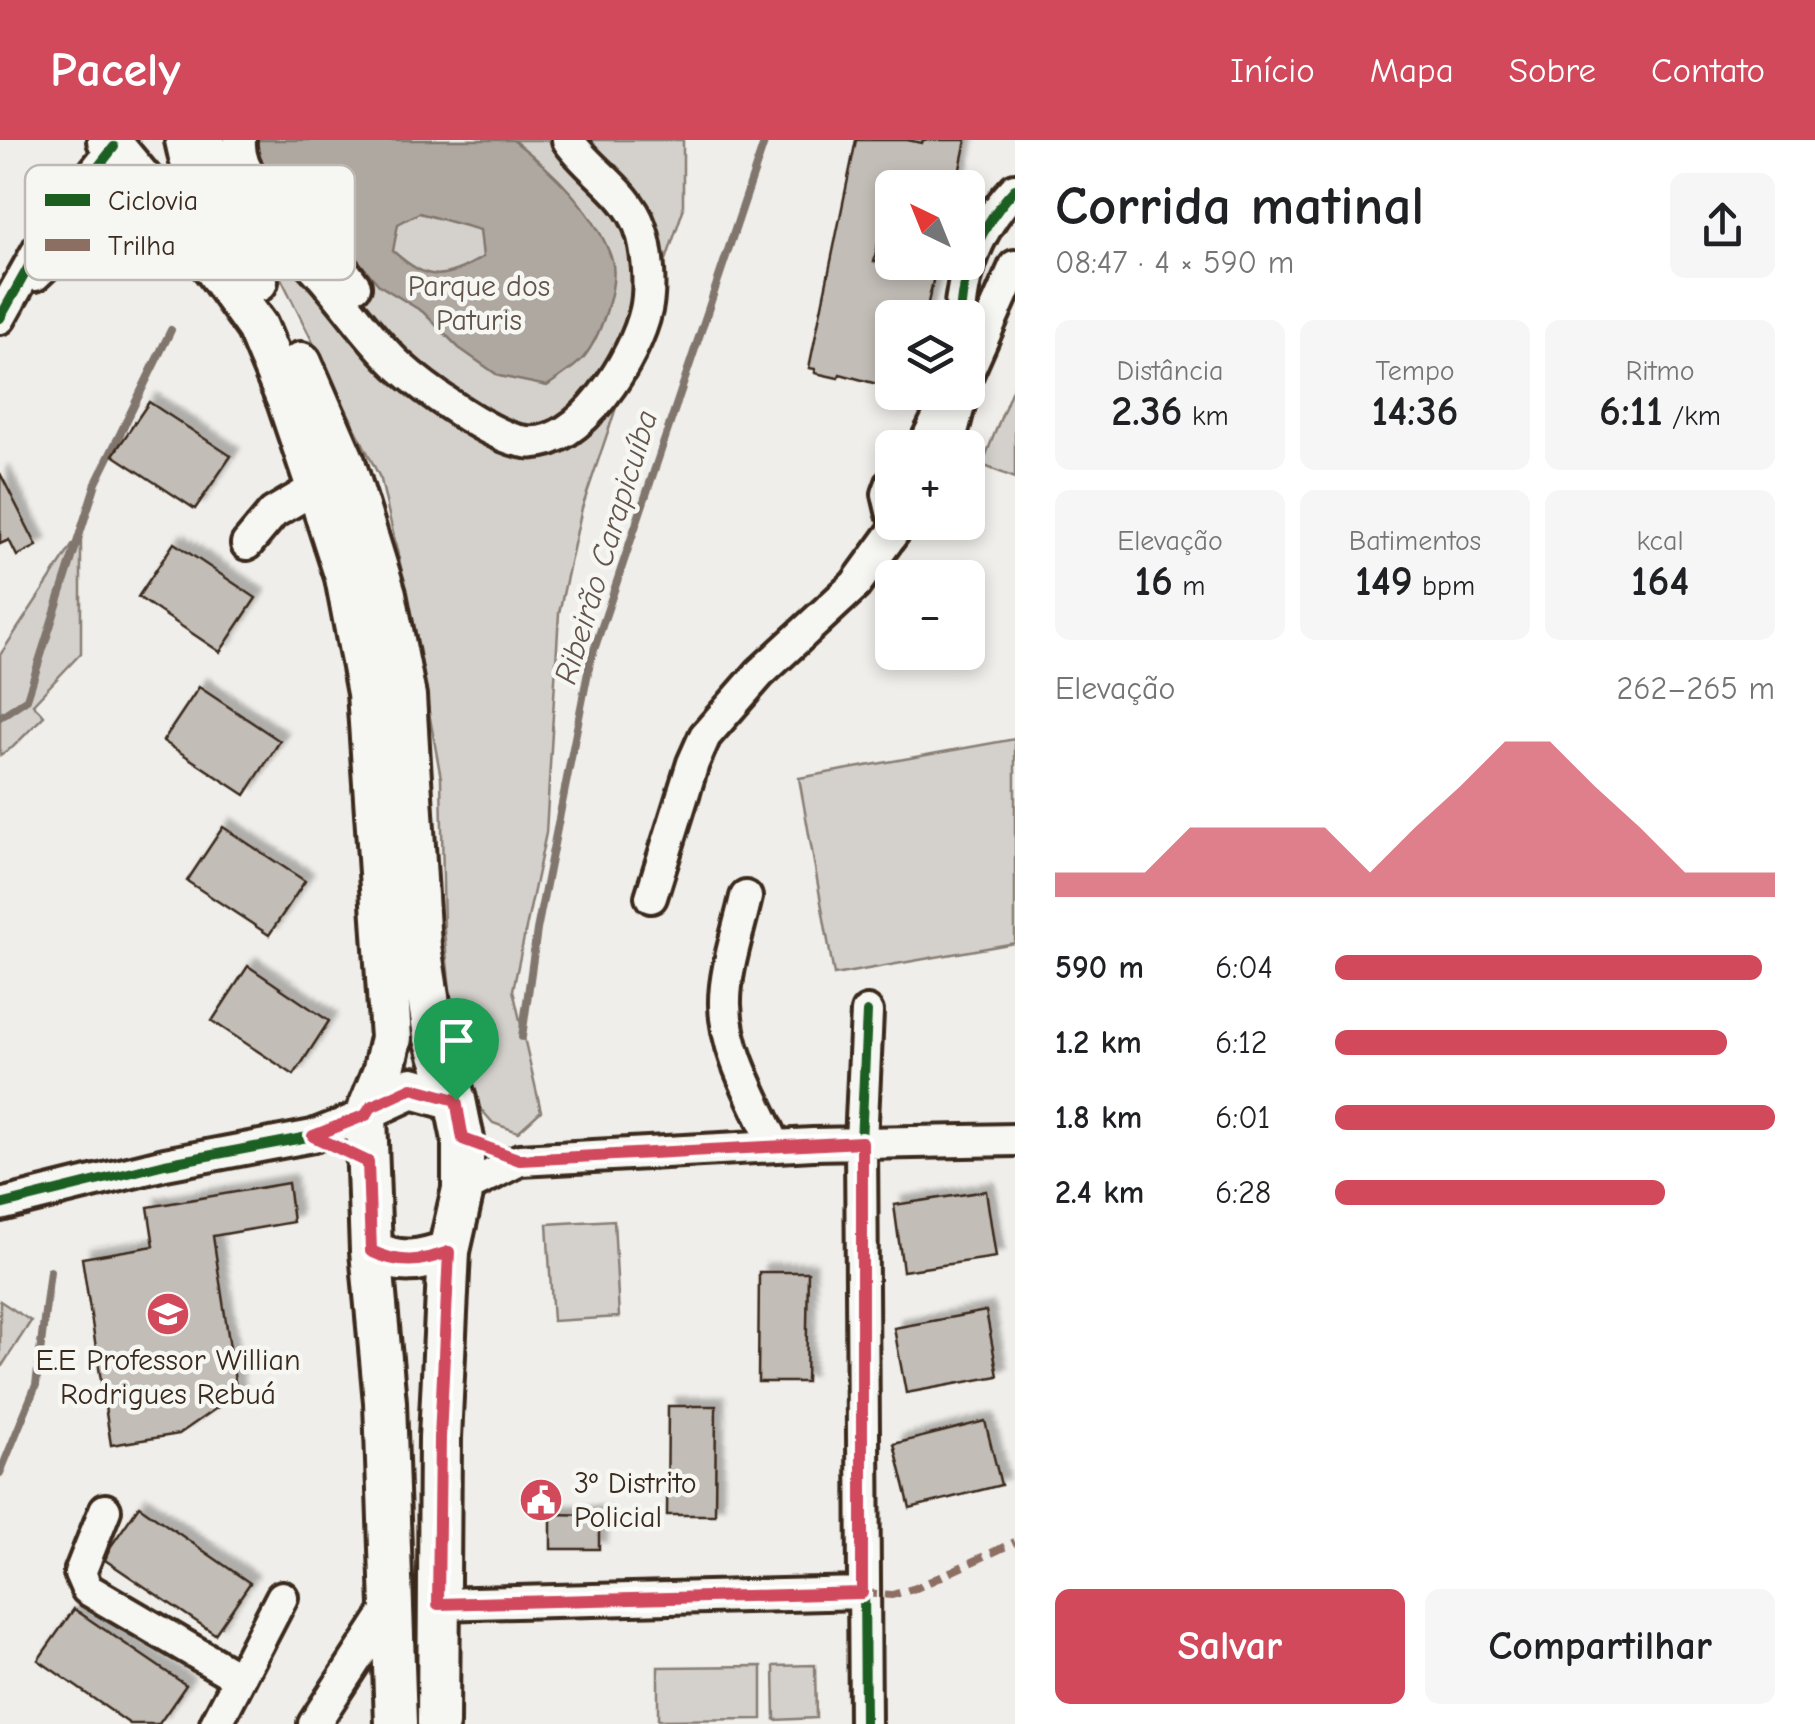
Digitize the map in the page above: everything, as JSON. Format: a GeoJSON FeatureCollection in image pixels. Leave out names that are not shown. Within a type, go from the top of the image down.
{"type":"FeatureCollection","features":[{"type":"Feature","properties":{"kind":"main road"},"geometry":{"type":"LineString","coordinates":[[186,140],[191,165]]}},
{"type":"Feature","properties":{"kind":"main road"},"geometry":{"type":"LineString","coordinates":[[111,143],[130,165]]}},
{"type":"Feature","properties":{"kind":"main road"},"geometry":{"type":"LineString","coordinates":[[224,280],[257,326],[288,400],[346,578],[368,693],[391,1038],[369,1111],[368,1162],[384,1402],[396,1724]]}},
{"type":"Feature","properties":{"kind":"main road"},"geometry":{"type":"LineString","coordinates":[[257,280],[278,312],[344,462],[386,594],[405,696],[420,946],[434,1035],[456,1100],[463,1139],[463,1189],[449,1252],[440,1438],[438,1724]]}},
{"type":"Feature","properties":{"kind":"main road"},"geometry":{"type":"LineString","coordinates":[[369,1111],[412,1088],[456,1100]]}},
{"type":"Feature","properties":{"kind":"main road"},"geometry":{"type":"LineString","coordinates":[[371,1251],[388,1259],[410,1262],[449,1252]]}},
{"type":"Feature","properties":{"kind":"street"},"geometry":{"type":"LineString","coordinates":[[209,140],[218,165]]}},
{"type":"Feature","properties":{"kind":"street"},"geometry":{"type":"LineString","coordinates":[[240,140],[243,165]]}},
{"type":"Feature","properties":{"kind":"street"},"geometry":{"type":"LineString","coordinates":[[350,280],[409,358],[468,398],[526,427],[546,425],[561,417],[592,390],[607,364],[635,282],[632,249],[620,214],[542,140]]}},
{"type":"Feature","properties":{"kind":"street"},"geometry":{"type":"LineString","coordinates":[[325,280],[401,368],[461,412],[497,433],[528,443],[558,438],[600,401],[632,346],[646,310],[647,277],[640,224],[629,206],[568,140]]}},
{"type":"Feature","properties":{"kind":"street"},"geometry":{"type":"LineString","coordinates":[[95,165],[111,143]]}},
{"type":"Feature","properties":{"kind":"street"},"geometry":{"type":"LineString","coordinates":[[961,300],[980,234],[1015,189]]}},
{"type":"Feature","properties":{"kind":"street"},"geometry":{"type":"LineString","coordinates":[[985,334],[1015,266]]}},
{"type":"Feature","properties":{"kind":"street"},"geometry":{"type":"LineString","coordinates":[[0,318],[25,277]]}},
{"type":"Feature","properties":{"kind":"street"},"geometry":{"type":"LineString","coordinates":[[18,291],[30,280]]}},
{"type":"Feature","properties":{"kind":"street"},"geometry":{"type":"LineString","coordinates":[[248,544],[273,514],[318,487]]}},
{"type":"Feature","properties":{"kind":"street"},"geometry":{"type":"LineString","coordinates":[[651,897],[692,763],[705,736],[760,674],[855,585],[888,540]]}},
{"type":"Feature","properties":{"kind":"street"},"geometry":{"type":"LineString","coordinates":[[746,896],[724,1002],[734,1053],[775,1146]]}},
{"type":"Feature","properties":{"kind":"street"},"geometry":{"type":"LineString","coordinates":[[864,1724],[862,1142],[867,1012]]}},
{"type":"Feature","properties":{"kind":"street"},"geometry":{"type":"LineString","coordinates":[[0,1205],[164,1164],[313,1136],[369,1111]]}},
{"type":"Feature","properties":{"kind":"street"},"geometry":{"type":"LineString","coordinates":[[313,1136],[368,1162]]}},
{"type":"Feature","properties":{"kind":"street"},"geometry":{"type":"LineString","coordinates":[[463,1139],[520,1160],[862,1142],[1015,1140]]}},
{"type":"Feature","properties":{"kind":"street"},"geometry":{"type":"LineString","coordinates":[[463,1189],[520,1160]]}},
{"type":"Feature","properties":{"kind":"street"},"geometry":{"type":"LineString","coordinates":[[105,1510],[80,1573],[87,1589],[240,1678]]}},
{"type":"Feature","properties":{"kind":"street"},"geometry":{"type":"LineString","coordinates":[[438,1604],[862,1593]]}},
{"type":"Feature","properties":{"kind":"street"},"geometry":{"type":"LineString","coordinates":[[216,1724],[282,1597]]}},
{"type":"Feature","properties":{"kind":"street"},"geometry":{"type":"LineString","coordinates":[[314,1724],[392,1604]]}},
{"type":"Feature","properties":{"kind":"green space","name":"Parque dos Paturis"},"geometry":{"type":"Polygon","coordinates":[[[207,140],[683,140],[683,210],[582,508],[559,613],[546,833],[513,990],[541,1111],[518,1132],[493,1123],[472,1099],[454,1030],[444,931],[441,778],[409,603],[381,480],[282,280],[355,280],[355,165],[217,165],[207,140]]]}},
{"type":"Feature","properties":{"kind":"green space"},"geometry":{"type":"Polygon","coordinates":[[[1015,382],[1015,478],[985,466],[1015,382]]]}},
{"type":"Feature","properties":{"kind":"green space"},"geometry":{"type":"Polygon","coordinates":[[[81,532],[81,653],[33,704],[44,716],[0,755],[0,655],[81,532]]]}},
{"type":"Feature","properties":{"kind":"green space"},"geometry":{"type":"Polygon","coordinates":[[[1015,739],[1015,943],[834,975],[799,778],[1015,739]]]}},
{"type":"Feature","properties":{"kind":"green space"},"geometry":{"type":"Polygon","coordinates":[[[614,1220],[619,1317],[553,1321],[547,1224],[614,1220]]]}},
{"type":"Feature","properties":{"kind":"green space"},"geometry":{"type":"Polygon","coordinates":[[[0,1301],[31,1321],[0,1369],[0,1301]]]}},
{"type":"Feature","properties":{"kind":"green space"},"geometry":{"type":"Polygon","coordinates":[[[815,1665],[816,1718],[775,1720],[774,1666],[815,1665]]]}},
{"type":"Feature","properties":{"kind":"green space"},"geometry":{"type":"Polygon","coordinates":[[[762,1666],[762,1719],[658,1720],[658,1667],[762,1666]]]}},
{"type":"Feature","properties":{"kind":"shaded area"},"geometry":{"type":"Polygon","coordinates":[[[249,140],[513,140],[571,193],[605,243],[612,260],[613,283],[596,337],[572,369],[547,386],[499,376],[459,348],[423,312],[379,285],[355,257],[355,165],[257,165],[249,140]],[[419,213],[398,224],[393,251],[427,273],[446,274],[483,257],[480,230],[419,213]]]}},
{"type":"Feature","properties":{"kind":"building"},"geometry":{"type":"Polygon","coordinates":[[[856,140],[966,140],[960,170],[875,170],[875,280],[933,280],[929,300],[875,300],[875,383],[840,374],[838,378],[815,373],[815,369],[809,368],[856,140]]]}},
{"type":"Feature","properties":{"kind":"building"},"geometry":{"type":"Polygon","coordinates":[[[149,402],[231,456],[195,509],[113,455],[149,402]]]}},
{"type":"Feature","properties":{"kind":"building"},"geometry":{"type":"Polygon","coordinates":[[[0,473],[37,546],[17,556],[9,540],[0,544],[0,473]]]}},
{"type":"Feature","properties":{"kind":"building"},"geometry":{"type":"Polygon","coordinates":[[[174,543],[256,598],[220,652],[138,597],[174,543]]]}},
{"type":"Feature","properties":{"kind":"building"},"geometry":{"type":"Polygon","coordinates":[[[199,687],[280,741],[245,795],[163,741],[199,687]]]}},
{"type":"Feature","properties":{"kind":"building"},"geometry":{"type":"Polygon","coordinates":[[[223,827],[305,881],[269,935],[187,881],[223,827]]]}},
{"type":"Feature","properties":{"kind":"building"},"geometry":{"type":"Polygon","coordinates":[[[248,966],[329,1021],[294,1075],[212,1021],[248,966]]]}},
{"type":"Feature","properties":{"kind":"building"},"geometry":{"type":"Polygon","coordinates":[[[288,1183],[293,1222],[213,1236],[237,1394],[179,1434],[111,1445],[82,1258],[154,1246],[148,1207],[288,1183]]]}},
{"type":"Feature","properties":{"kind":"building"},"geometry":{"type":"Polygon","coordinates":[[[986,1191],[996,1257],[903,1271],[894,1205],[986,1191]]]}},
{"type":"Feature","properties":{"kind":"building"},"geometry":{"type":"Polygon","coordinates":[[[759,1272],[808,1272],[806,1382],[758,1382],[759,1272]]]}},
{"type":"Feature","properties":{"kind":"building"},"geometry":{"type":"Polygon","coordinates":[[[986,1311],[998,1376],[906,1393],[894,1328],[986,1311]]]}},
{"type":"Feature","properties":{"kind":"building"},"geometry":{"type":"Polygon","coordinates":[[[668,1406],[716,1406],[715,1515],[667,1515],[668,1406]]]}},
{"type":"Feature","properties":{"kind":"building"},"geometry":{"type":"Polygon","coordinates":[[[985,1421],[1001,1485],[910,1508],[894,1444],[985,1421]]]}},
{"type":"Feature","properties":{"kind":"building"},"geometry":{"type":"Polygon","coordinates":[[[139,1506],[250,1583],[215,1634],[105,1560],[139,1506]]]}},
{"type":"Feature","properties":{"kind":"building"},"geometry":{"type":"Polygon","coordinates":[[[551,1514],[599,1515],[599,1549],[551,1549],[551,1514]]]}},
{"type":"Feature","properties":{"kind":"building"},"geometry":{"type":"Polygon","coordinates":[[[74,1609],[186,1685],[159,1724],[130,1724],[38,1660],[74,1609]]]}},
{"type":"Feature","properties":{"kind":"waterway","name":"Ribeirão Carapicuíba"},"geometry":{"type":"LineString","coordinates":[[522,1037],[537,930],[590,662],[765,140]]}},
{"type":"Feature","properties":{"kind":"waterway"},"geometry":{"type":"LineString","coordinates":[[0,717],[27,699],[96,483],[171,330]]}},
{"type":"Feature","properties":{"kind":"waterway"},"geometry":{"type":"LineString","coordinates":[[0,1473],[36,1385],[50,1271]]}},
{"type":"Feature","properties":{"kind":"marked path"},"geometry":{"type":"LineString","coordinates":[[862,1593],[892,1595],[916,1588],[1015,1542]]}},
{"type":"Feature","properties":{"kind":"cycle path"},"geometry":{"type":"LineString","coordinates":[[100,165],[114,147]]}},
{"type":"Feature","properties":{"kind":"cycle path"},"geometry":{"type":"LineString","coordinates":[[962,300],[969,265],[983,232],[1015,189]]}},
{"type":"Feature","properties":{"kind":"cycle path"},"geometry":{"type":"LineString","coordinates":[[0,318],[25,273]]}},
{"type":"Feature","properties":{"kind":"cycle path"},"geometry":{"type":"LineString","coordinates":[[865,1724],[861,1142],[867,1012]]}},
{"type":"Feature","properties":{"kind":"cycle path"},"geometry":{"type":"LineString","coordinates":[[0,1205],[165,1164],[313,1136],[366,1115]]}},
{"type":"Feature","properties":{"kind":"cycle path"},"geometry":{"type":"LineString","coordinates":[[437,1604],[862,1593]]}},
{"type":"Feature","properties":{"kind":"place","name":"E.E Professor Willian Rodrigues Rebuá"},"geometry":{"type":"Point","coordinates":[168,1314]}},
{"type":"Feature","properties":{"kind":"place","name":"3º Distrito Policial"},"geometry":{"type":"Point","coordinates":[541,1500]}},
{"type":"Feature","properties":{"kind":"route"},"geometry":{"type":"LineString","coordinates":[[412,1088],[456,1100],[463,1139],[520,1160],[862,1142],[862,1593],[438,1604],[440,1438],[449,1252],[422,1261],[399,1262],[371,1251],[368,1162],[313,1136],[366,1115],[371,1107],[412,1088]]}}]}
